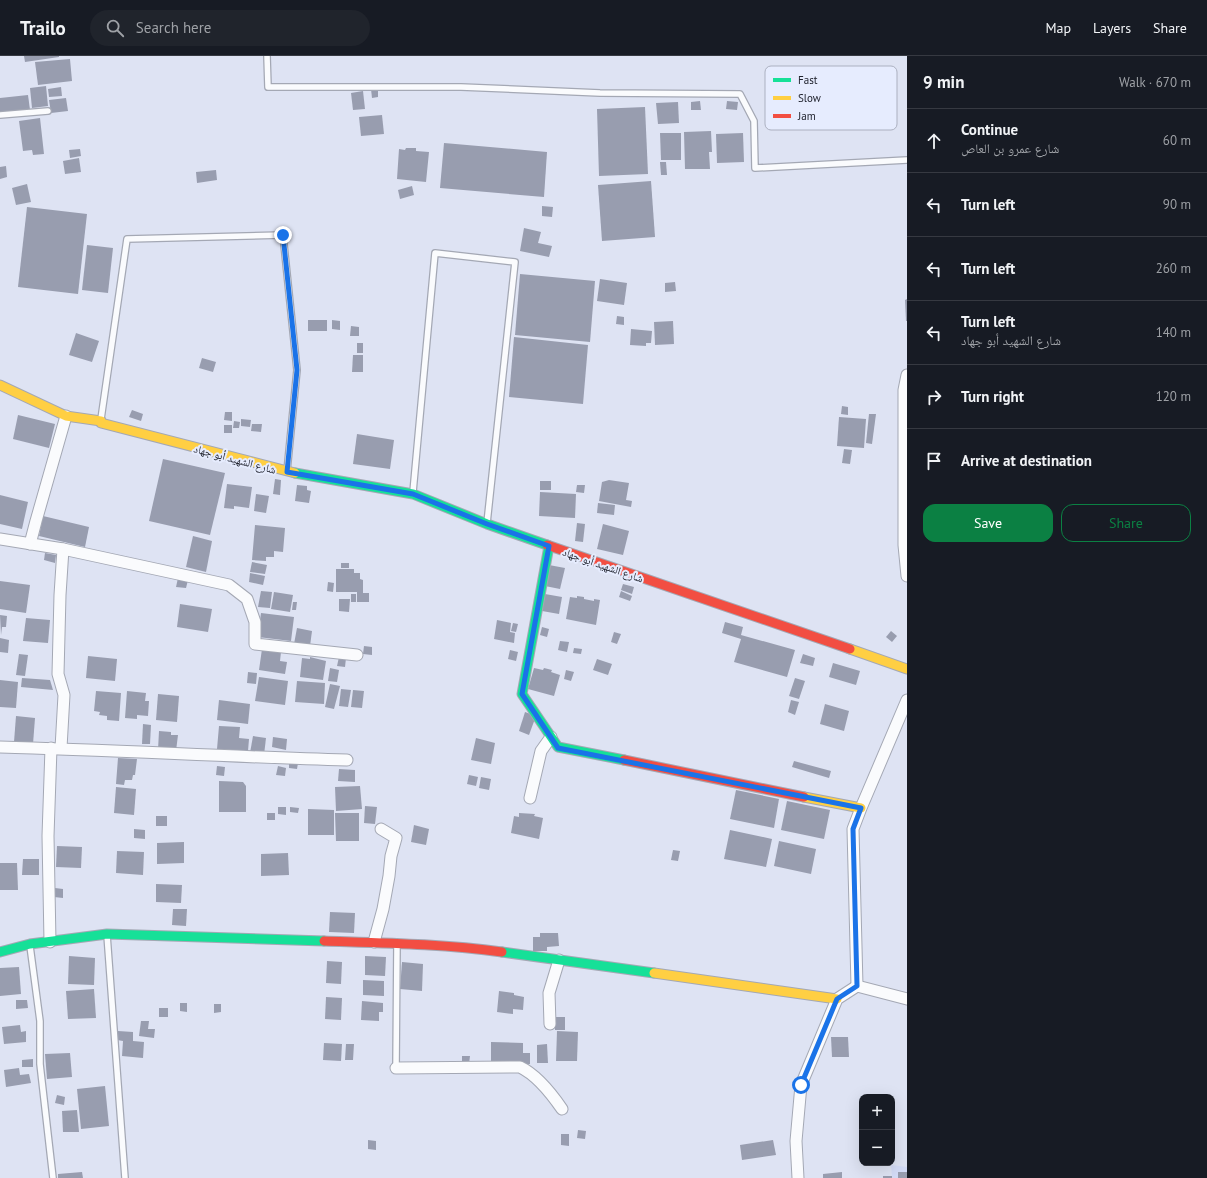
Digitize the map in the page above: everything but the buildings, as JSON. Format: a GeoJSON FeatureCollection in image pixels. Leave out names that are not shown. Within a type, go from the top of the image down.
{"type":"FeatureCollection","features":[{"type":"Feature","properties":{"kind":"street"},"geometry":{"type":"LineString","coordinates":[[907,375],[904,390],[904,545],[907,576]]}},
{"type":"Feature","properties":{"kind":"street","name":"شارع الشهيد أبو جهاد"},"geometry":{"type":"LineString","coordinates":[[0,385],[66,416],[101,421],[101,423],[287,472],[413,494],[487,524],[549,546],[907,669]]}},
{"type":"Feature","properties":{"kind":"street"},"geometry":{"type":"LineString","coordinates":[[30,544],[66,416]]}},
{"type":"Feature","properties":{"kind":"street"},"geometry":{"type":"LineString","coordinates":[[0,538],[63,549],[229,586],[247,600],[256,622],[255,644],[357,655]]}},
{"type":"Feature","properties":{"kind":"street"},"geometry":{"type":"LineString","coordinates":[[549,546],[522,694],[558,748],[861,808]]}},
{"type":"Feature","properties":{"kind":"street"},"geometry":{"type":"LineString","coordinates":[[50,942],[48,836],[56,748],[64,695],[58,674],[63,549]]}},
{"type":"Feature","properties":{"kind":"street"},"geometry":{"type":"LineString","coordinates":[[857,986],[853,829],[907,700]]}},
{"type":"Feature","properties":{"kind":"street"},"geometry":{"type":"LineString","coordinates":[[530,798],[541,750],[551,737]]}},
{"type":"Feature","properties":{"kind":"street"},"geometry":{"type":"LineString","coordinates":[[0,747],[348,760]]}},
{"type":"Feature","properties":{"kind":"street"},"geometry":{"type":"LineString","coordinates":[[374,942],[383,909],[391,856],[396,838],[381,830]]}},
{"type":"Feature","properties":{"kind":"street"},"geometry":{"type":"LineString","coordinates":[[0,952],[30,944],[107,934],[397,943],[472,948],[837,999]]}},
{"type":"Feature","properties":{"kind":"street"},"geometry":{"type":"LineString","coordinates":[[550,1024],[549,993],[559,960]]}},
{"type":"Feature","properties":{"kind":"street"},"geometry":{"type":"LineString","coordinates":[[798,1178],[796,1141],[801,1085],[837,999],[857,986],[907,998]]}},
{"type":"Feature","properties":{"kind":"street"},"geometry":{"type":"LineString","coordinates":[[396,1068],[520,1067],[529,1072],[552,1095],[562,1109]]}},
{"type":"Feature","properties":{"kind":"lane"},"geometry":{"type":"LineString","coordinates":[[267,56],[268,87],[461,87],[600,92],[740,94],[754,121],[755,168],[907,160]]}},
{"type":"Feature","properties":{"kind":"lane"},"geometry":{"type":"LineString","coordinates":[[0,115],[48,111]]}},
{"type":"Feature","properties":{"kind":"lane"},"geometry":{"type":"LineString","coordinates":[[101,421],[127,239],[283,235],[297,370],[287,472]]}},
{"type":"Feature","properties":{"kind":"lane"},"geometry":{"type":"LineString","coordinates":[[413,494],[435,253],[515,262],[487,524]]}},
{"type":"Feature","properties":{"kind":"lane"},"geometry":{"type":"LineString","coordinates":[[107,934],[125,1178]]}},
{"type":"Feature","properties":{"kind":"lane"},"geometry":{"type":"LineString","coordinates":[[396,1068],[397,943]]}},
{"type":"Feature","properties":{"kind":"lane"},"geometry":{"type":"LineString","coordinates":[[30,944],[40,1021],[40,1064],[53,1178]]}},
{"type":"Feature","properties":{"kind":"shaded area"},"geometry":{"type":"Polygon","coordinates":[[[891,1166],[907,1167],[907,1178],[892,1178],[891,1166]]]}},
{"type":"Feature","properties":{"kind":"traffic: fast"},"geometry":{"type":"LineString","coordinates":[[295,473],[413,494],[487,524],[547,545]]}},
{"type":"Feature","properties":{"kind":"traffic: fast"},"geometry":{"type":"LineString","coordinates":[[549,546],[522,694],[558,747],[624,760]]}},
{"type":"Feature","properties":{"kind":"traffic: fast"},"geometry":{"type":"LineString","coordinates":[[0,952],[30,944],[107,934],[324,941]]}},
{"type":"Feature","properties":{"kind":"traffic: fast"},"geometry":{"type":"LineString","coordinates":[[502,952],[654,973]]}},
{"type":"Feature","properties":{"kind":"traffic: slow"},"geometry":{"type":"LineString","coordinates":[[0,385],[66,416],[101,421],[101,423],[295,473]]}},
{"type":"Feature","properties":{"kind":"traffic: slow"},"geometry":{"type":"LineString","coordinates":[[850,649],[907,669]]}},
{"type":"Feature","properties":{"kind":"traffic: slow"},"geometry":{"type":"LineString","coordinates":[[804,797],[861,808]]}},
{"type":"Feature","properties":{"kind":"traffic: slow"},"geometry":{"type":"LineString","coordinates":[[654,973],[837,999]]}},
{"type":"Feature","properties":{"kind":"traffic: jam"},"geometry":{"type":"LineString","coordinates":[[547,545],[850,649]]}},
{"type":"Feature","properties":{"kind":"traffic: jam"},"geometry":{"type":"LineString","coordinates":[[624,760],[804,797]]}},
{"type":"Feature","properties":{"kind":"traffic: jam"},"geometry":{"type":"LineString","coordinates":[[324,941],[391,943],[480,949],[502,952]]}},
{"type":"Feature","properties":{"kind":"route"},"geometry":{"type":"LineString","coordinates":[[283,235],[297,370],[287,472],[413,494],[487,524],[549,546],[522,694],[558,748],[861,808],[853,829],[857,986],[837,999],[801,1085]]}}]}
